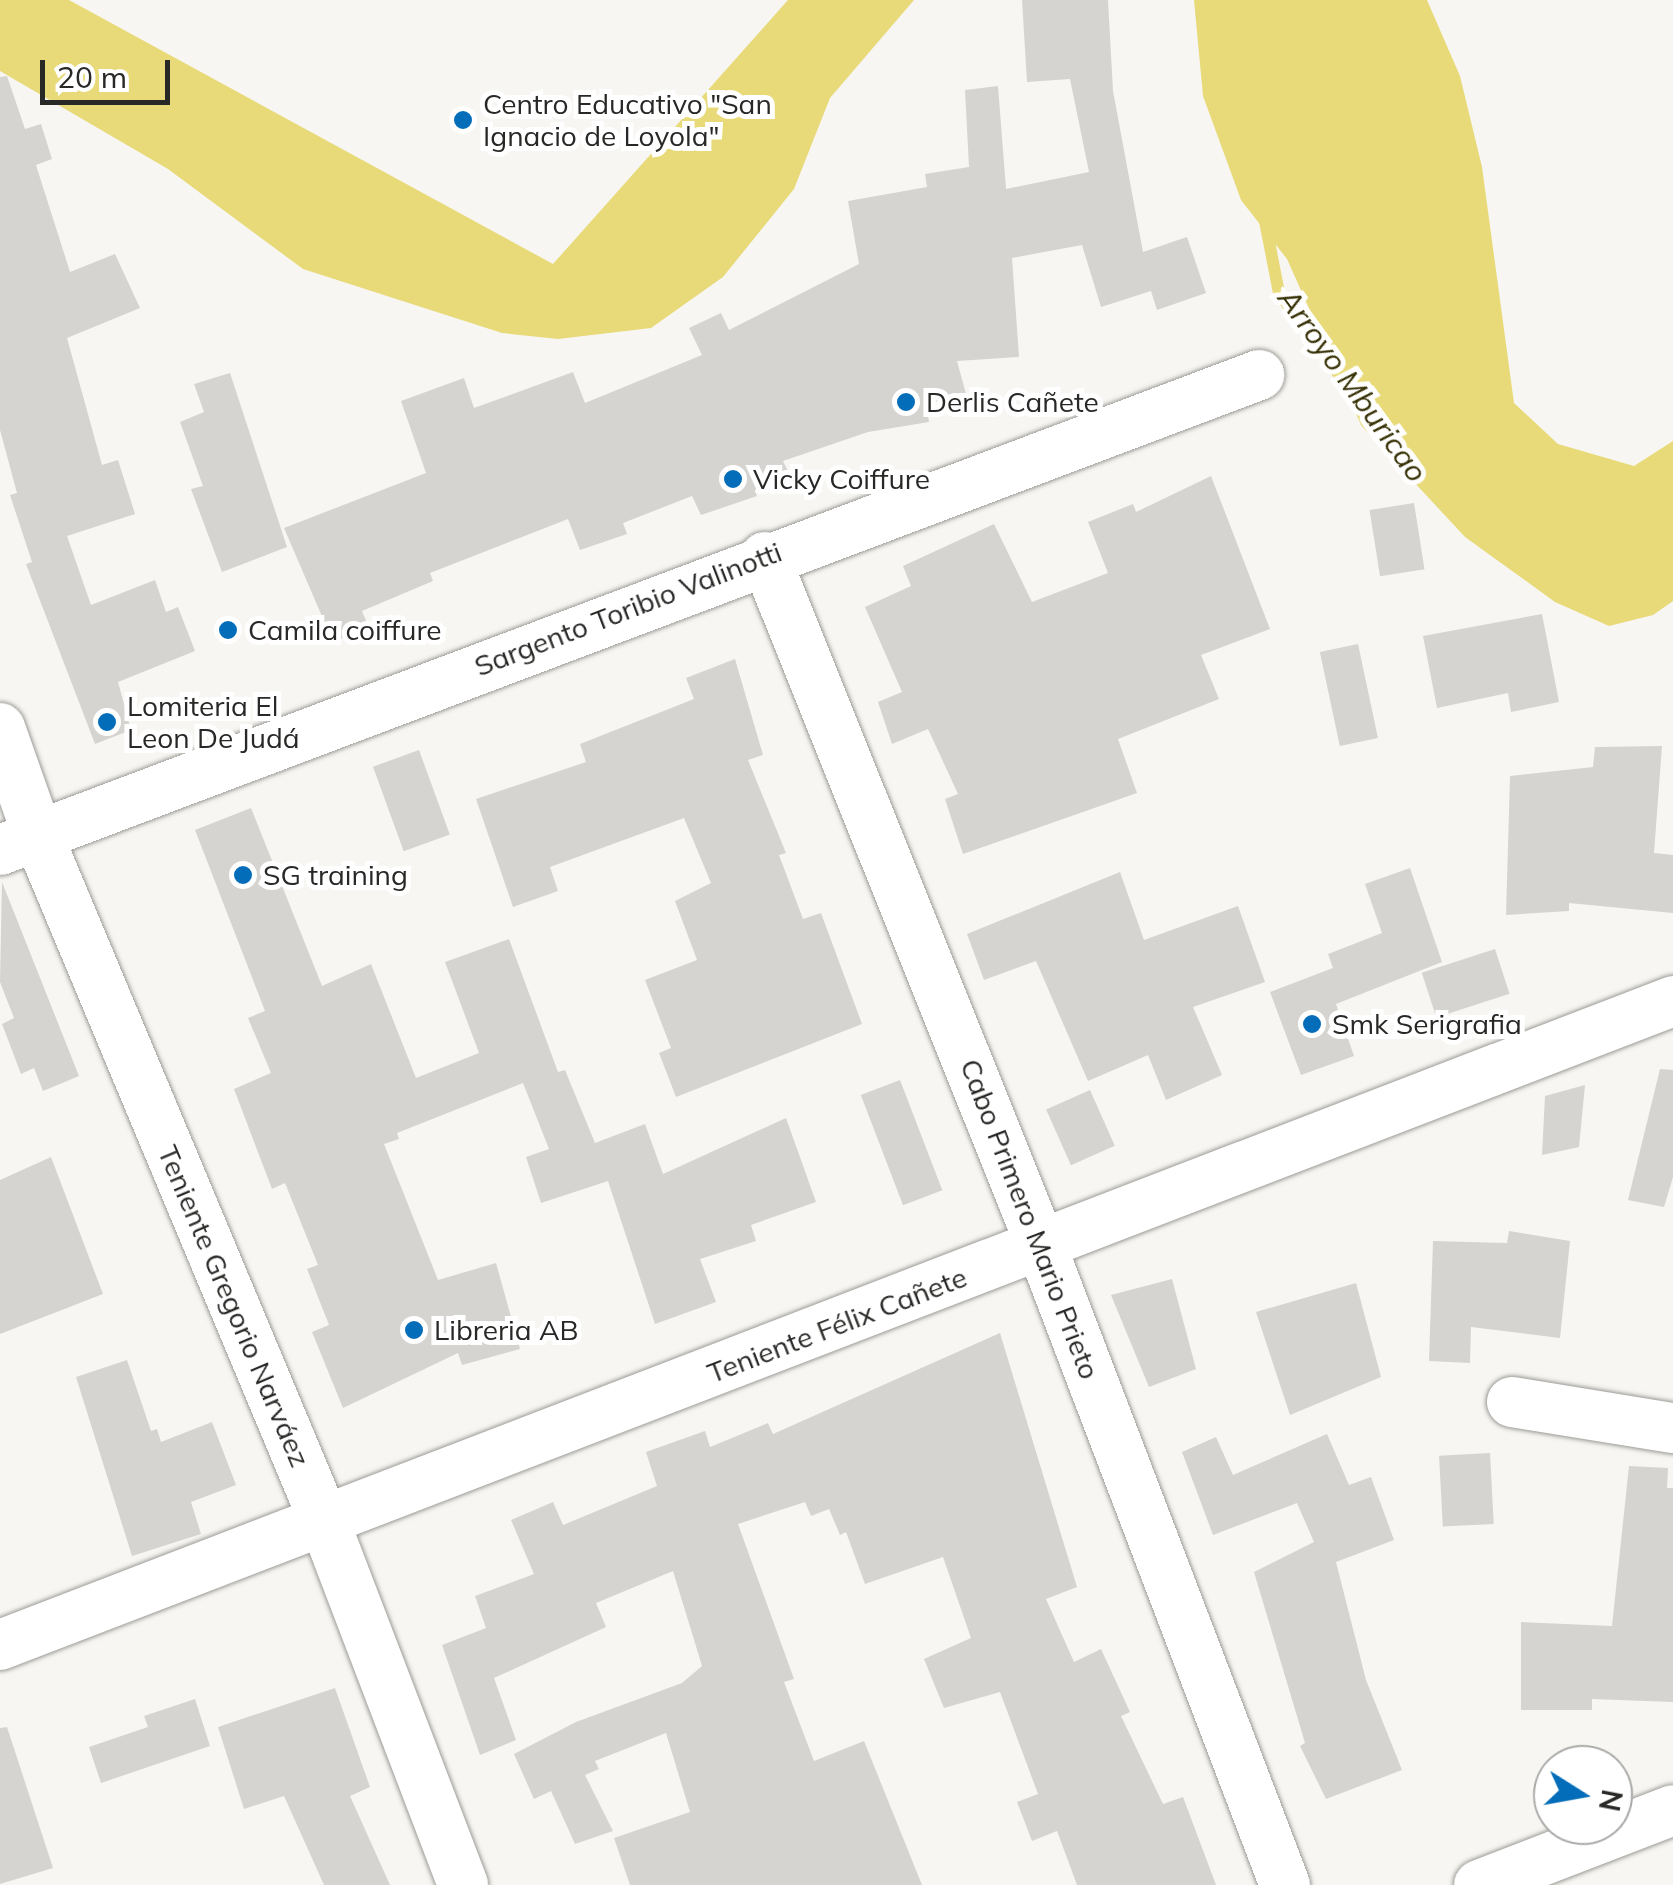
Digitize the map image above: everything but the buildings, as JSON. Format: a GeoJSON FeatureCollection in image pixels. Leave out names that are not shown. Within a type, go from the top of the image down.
{"type":"FeatureCollection","features":[{"type":"Feature","properties":{"kind":"street","name":"Sargento Toribio Valinotti"},"geometry":{"type":"LineString","coordinates":[[19,843],[766,556],[1260,375]]}},
{"type":"Feature","properties":{"kind":"street","name":"Cabo Primero Mario Prieto"},"geometry":{"type":"LineString","coordinates":[[766,556],[1042,1248],[1286,1885]]}},
{"type":"Feature","properties":{"kind":"street","name":"Teniente Gregorio Narváez"},"geometry":{"type":"LineString","coordinates":[[0,728],[19,843],[323,1518],[464,1885]]}},
{"type":"Feature","properties":{"kind":"street","name":"Teniente Félix Cañete"},"geometry":{"type":"LineString","coordinates":[[0,1645],[323,1518],[1042,1248],[1673,1001]]}},
{"type":"Feature","properties":{"kind":"street"},"geometry":{"type":"LineString","coordinates":[[1512,1402],[1673,1428]]}},
{"type":"Feature","properties":{"kind":"street"},"geometry":{"type":"LineString","coordinates":[[1479,1885],[1673,1810]]}},
{"type":"Feature","properties":{"kind":"water"},"geometry":{"type":"Polygon","coordinates":[[[0,0],[69,0],[553,264],[788,0],[914,0],[830,98],[794,189],[723,277],[651,328],[558,339],[502,333],[303,269],[168,169],[0,71],[0,0]]]}},
{"type":"Feature","properties":{"kind":"water"},"geometry":{"type":"Polygon","coordinates":[[[1194,0],[1427,0],[1460,76],[1482,167],[1514,403],[1558,444],[1634,466],[1673,441],[1673,601],[1653,615],[1609,626],[1555,602],[1465,537],[1361,425],[1287,259],[1241,200],[1203,96],[1194,0]]]}},
{"type":"Feature","properties":{"kind":"waterway","name":"Arroyo Mburicao"},"geometry":{"type":"LineString","coordinates":[[1265,221],[1279,293],[1348,387]]}},
{"type":"Feature","properties":{"kind":"place","name":"Centro Educativo \"San Ignacio de Loyola\""},"geometry":{"type":"Point","coordinates":[463,120]}},
{"type":"Feature","properties":{"kind":"place","name":"Derlis Cañete"},"geometry":{"type":"Point","coordinates":[906,402]}},
{"type":"Feature","properties":{"kind":"place","name":"Vicky Coiffure"},"geometry":{"type":"Point","coordinates":[733,479]}},
{"type":"Feature","properties":{"kind":"place","name":"Camila coiffure"},"geometry":{"type":"Point","coordinates":[228,630]}},
{"type":"Feature","properties":{"kind":"place","name":"Lomiteria El Leon De Judá"},"geometry":{"type":"Point","coordinates":[107,722]}},
{"type":"Feature","properties":{"kind":"place","name":"SG training"},"geometry":{"type":"Point","coordinates":[243,875]}},
{"type":"Feature","properties":{"kind":"place","name":"Smk Serigrafia"},"geometry":{"type":"Point","coordinates":[1312,1024]}},
{"type":"Feature","properties":{"kind":"place","name":"Libreria AB"},"geometry":{"type":"Point","coordinates":[414,1330]}}]}
